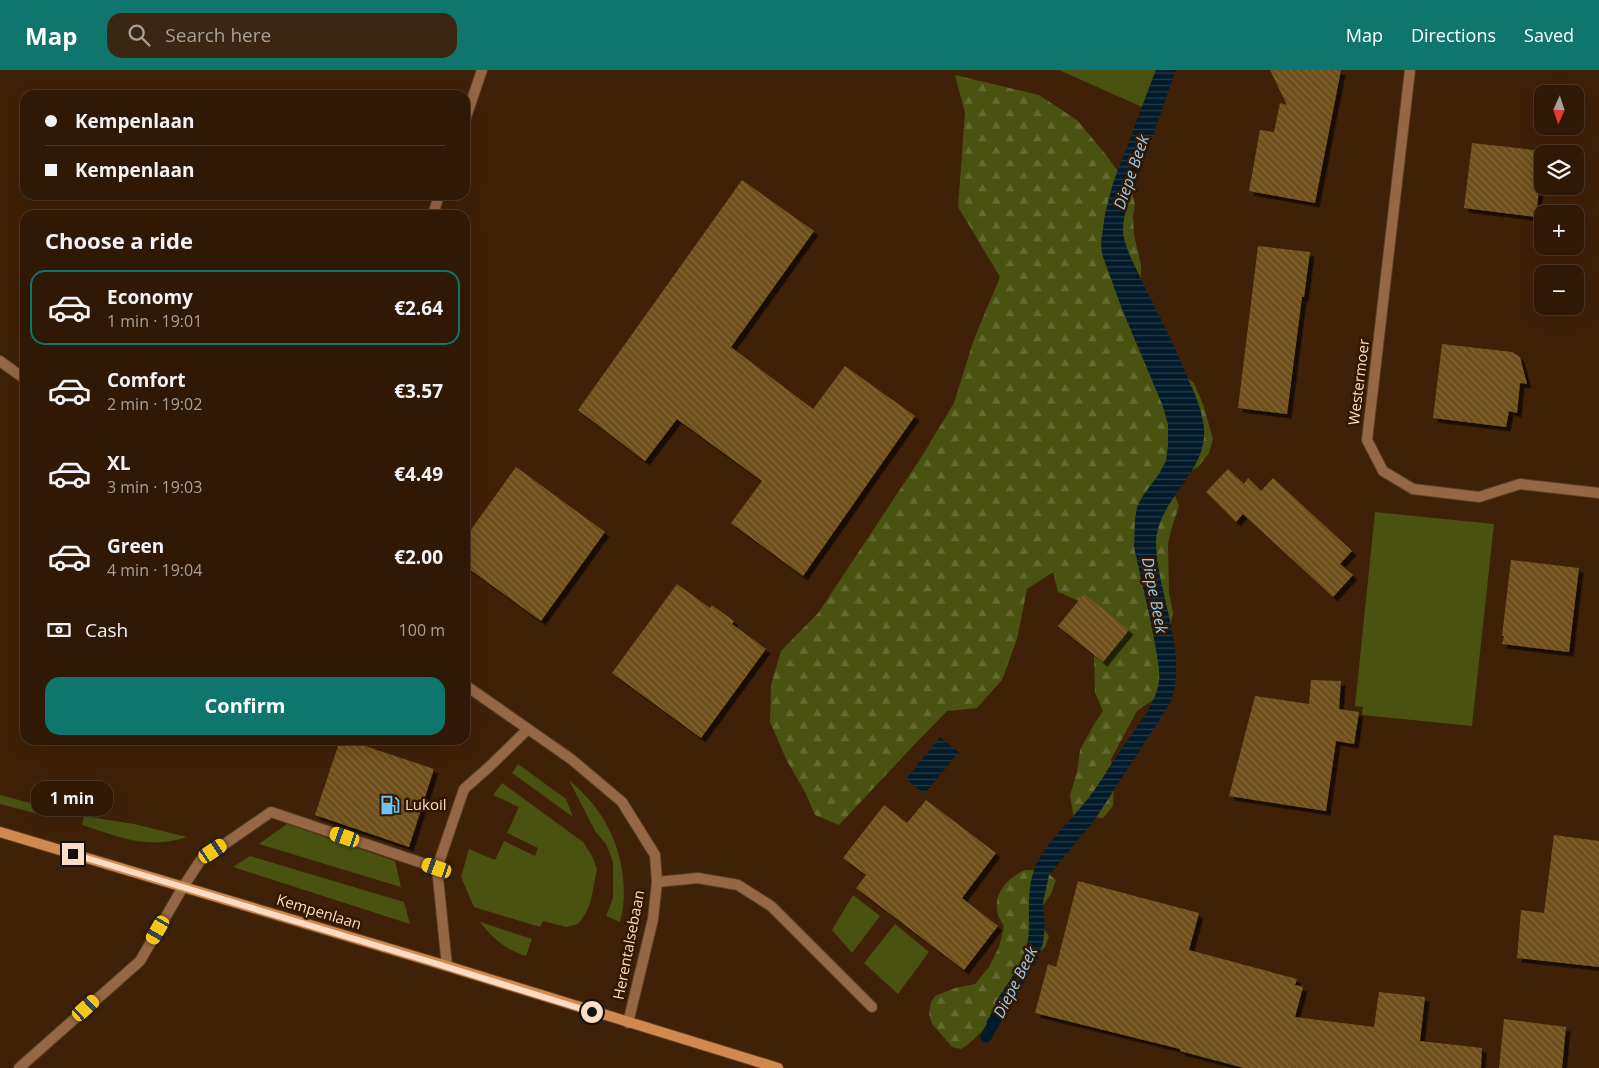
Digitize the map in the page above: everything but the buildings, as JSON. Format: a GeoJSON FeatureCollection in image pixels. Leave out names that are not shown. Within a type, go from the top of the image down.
{"type":"FeatureCollection","features":[{"type":"Feature","properties":{"kind":"main road","name":"Kempenlaan"},"geometry":{"type":"LineString","coordinates":[[0,832],[447,966],[628,1023]]}},
{"type":"Feature","properties":{"kind":"main road","name":"Herentalsebaan"},"geometry":{"type":"LineString","coordinates":[[628,1023],[778,1068]]}},
{"type":"Feature","properties":{"kind":"street"},"geometry":{"type":"LineString","coordinates":[[470,105],[482,70]]}},
{"type":"Feature","properties":{"kind":"street","name":"Westermoer"},"geometry":{"type":"LineString","coordinates":[[1410,70],[1367,440],[1383,471],[1413,489],[1479,496],[1520,484],[1599,493]]}},
{"type":"Feature","properties":{"kind":"street"},"geometry":{"type":"LineString","coordinates":[[0,361],[20,375]]}},
{"type":"Feature","properties":{"kind":"street","name":"Herentalsebaan"},"geometry":{"type":"LineString","coordinates":[[470,688],[571,759],[622,802],[655,855],[657,882],[653,919],[628,1023]]}},
{"type":"Feature","properties":{"kind":"street"},"geometry":{"type":"LineString","coordinates":[[447,966],[437,868],[464,789],[528,729]]}},
{"type":"Feature","properties":{"kind":"street"},"geometry":{"type":"LineString","coordinates":[[20,1068],[140,961],[200,861],[271,812],[437,868]]}},
{"type":"Feature","properties":{"kind":"street"},"geometry":{"type":"LineString","coordinates":[[657,882],[698,878],[738,885],[771,906],[872,1007]]}},
{"type":"Feature","properties":{"kind":"green space"},"geometry":{"type":"Polygon","coordinates":[[[1059,70],[1156,70],[1142,107],[1059,70]]]}},
{"type":"Feature","properties":{"kind":"green space"},"geometry":{"type":"Polygon","coordinates":[[[955,75],[1039,95],[1077,120],[1130,186],[1135,204],[1133,217],[1134,235],[1141,265],[1141,292],[1180,373],[1194,383],[1203,404],[1213,439],[1209,453],[1198,467],[1178,478],[1173,490],[1179,506],[1168,544],[1169,593],[1173,612],[1168,640],[1163,693],[1137,711],[1111,759],[1114,783],[1113,806],[1103,818],[1088,817],[1074,820],[1070,795],[1077,772],[1080,750],[1103,711],[1095,693],[1094,655],[1101,643],[1086,604],[1058,592],[1053,572],[1027,589],[1017,639],[1002,680],[977,708],[947,711],[839,825],[815,815],[805,792],[787,761],[770,722],[771,685],[781,651],[819,612],[922,456],[954,403],[974,339],[1000,277],[958,207],[965,113],[955,75]]]}},
{"type":"Feature","properties":{"kind":"green space"},"geometry":{"type":"Polygon","coordinates":[[[1375,512],[1494,524],[1472,726],[1362,715],[1363,707],[1355,706],[1375,512]]]}},
{"type":"Feature","properties":{"kind":"green space"},"geometry":{"type":"Polygon","coordinates":[[[518,764],[566,799],[573,817],[512,773],[518,764]]]}},
{"type":"Feature","properties":{"kind":"green space"},"geometry":{"type":"Polygon","coordinates":[[[569,780],[588,798],[598,811],[612,836],[621,864],[623,879],[624,894],[620,922],[606,916],[613,898],[613,862],[606,844],[595,831],[569,780]]]}},
{"type":"Feature","properties":{"kind":"green space"},"geometry":{"type":"Polygon","coordinates":[[[502,783],[583,842],[592,856],[597,869],[591,900],[586,913],[578,924],[566,927],[543,921],[540,927],[474,907],[461,877],[469,849],[495,860],[504,841],[535,856],[538,848],[507,833],[519,807],[493,795],[502,783]]]}},
{"type":"Feature","properties":{"kind":"green space"},"geometry":{"type":"Polygon","coordinates":[[[0,795],[41,806],[38,814],[0,804],[0,795]]]}},
{"type":"Feature","properties":{"kind":"green space"},"geometry":{"type":"Polygon","coordinates":[[[84,816],[134,824],[187,837],[159,842],[134,840],[82,825],[84,816]]]}},
{"type":"Feature","properties":{"kind":"green space"},"geometry":{"type":"Polygon","coordinates":[[[287,824],[395,861],[401,887],[259,844],[287,824]]]}},
{"type":"Feature","properties":{"kind":"green space"},"geometry":{"type":"Polygon","coordinates":[[[250,856],[404,902],[410,924],[233,867],[250,856]]]}},
{"type":"Feature","properties":{"kind":"green space"},"geometry":{"type":"Polygon","coordinates":[[[1025,870],[1045,871],[1056,880],[1051,894],[1040,909],[1040,924],[1049,936],[1045,947],[1036,955],[1002,1006],[981,1032],[961,1049],[952,1047],[932,1024],[929,1014],[931,1002],[935,996],[955,988],[975,984],[989,967],[999,947],[1004,926],[998,915],[997,900],[999,893],[1007,882],[1025,870]]]}},
{"type":"Feature","properties":{"kind":"green space"},"geometry":{"type":"Polygon","coordinates":[[[853,895],[880,916],[852,953],[832,930],[853,895]]]}},
{"type":"Feature","properties":{"kind":"green space"},"geometry":{"type":"Polygon","coordinates":[[[480,922],[532,939],[526,956],[512,951],[500,943],[480,922]]]}},
{"type":"Feature","properties":{"kind":"green space"},"geometry":{"type":"Polygon","coordinates":[[[895,924],[929,952],[898,994],[864,963],[895,924]]]}},
{"type":"Feature","properties":{"kind":"water"},"geometry":{"type":"Polygon","coordinates":[[[1156,70],[1176,70],[1127,206],[1123,232],[1131,257],[1173,343],[1194,392],[1204,428],[1203,444],[1198,459],[1164,514],[1158,529],[1156,545],[1174,644],[1176,663],[1175,683],[1171,702],[1094,821],[1049,875],[1043,903],[1045,926],[1043,943],[1038,958],[1008,1011],[1005,1011],[997,1030],[986,1023],[996,1005],[995,1003],[1010,981],[1026,949],[1029,930],[1031,884],[1036,865],[1052,839],[1091,794],[1143,719],[1153,700],[1159,681],[1159,667],[1155,644],[1134,547],[1137,507],[1166,461],[1168,424],[1162,404],[1122,309],[1102,254],[1101,243],[1105,214],[1113,183],[1156,70]]]}},
{"type":"Feature","properties":{"kind":"water"},"geometry":{"type":"Polygon","coordinates":[[[940,737],[959,752],[924,794],[906,779],[940,737]]]}},
{"type":"Feature","properties":{"kind":"waterway","name":"Diepe Beek"},"geometry":{"type":"LineString","coordinates":[[986,1037],[998,1015]]}},
{"type":"Feature","properties":{"kind":"place","name":"Lukoil"},"geometry":{"type":"Point","coordinates":[390,805]}},
{"type":"Feature","properties":{"kind":"route"},"geometry":{"type":"LineString","coordinates":[[73,854],[592,1012]]}}]}
